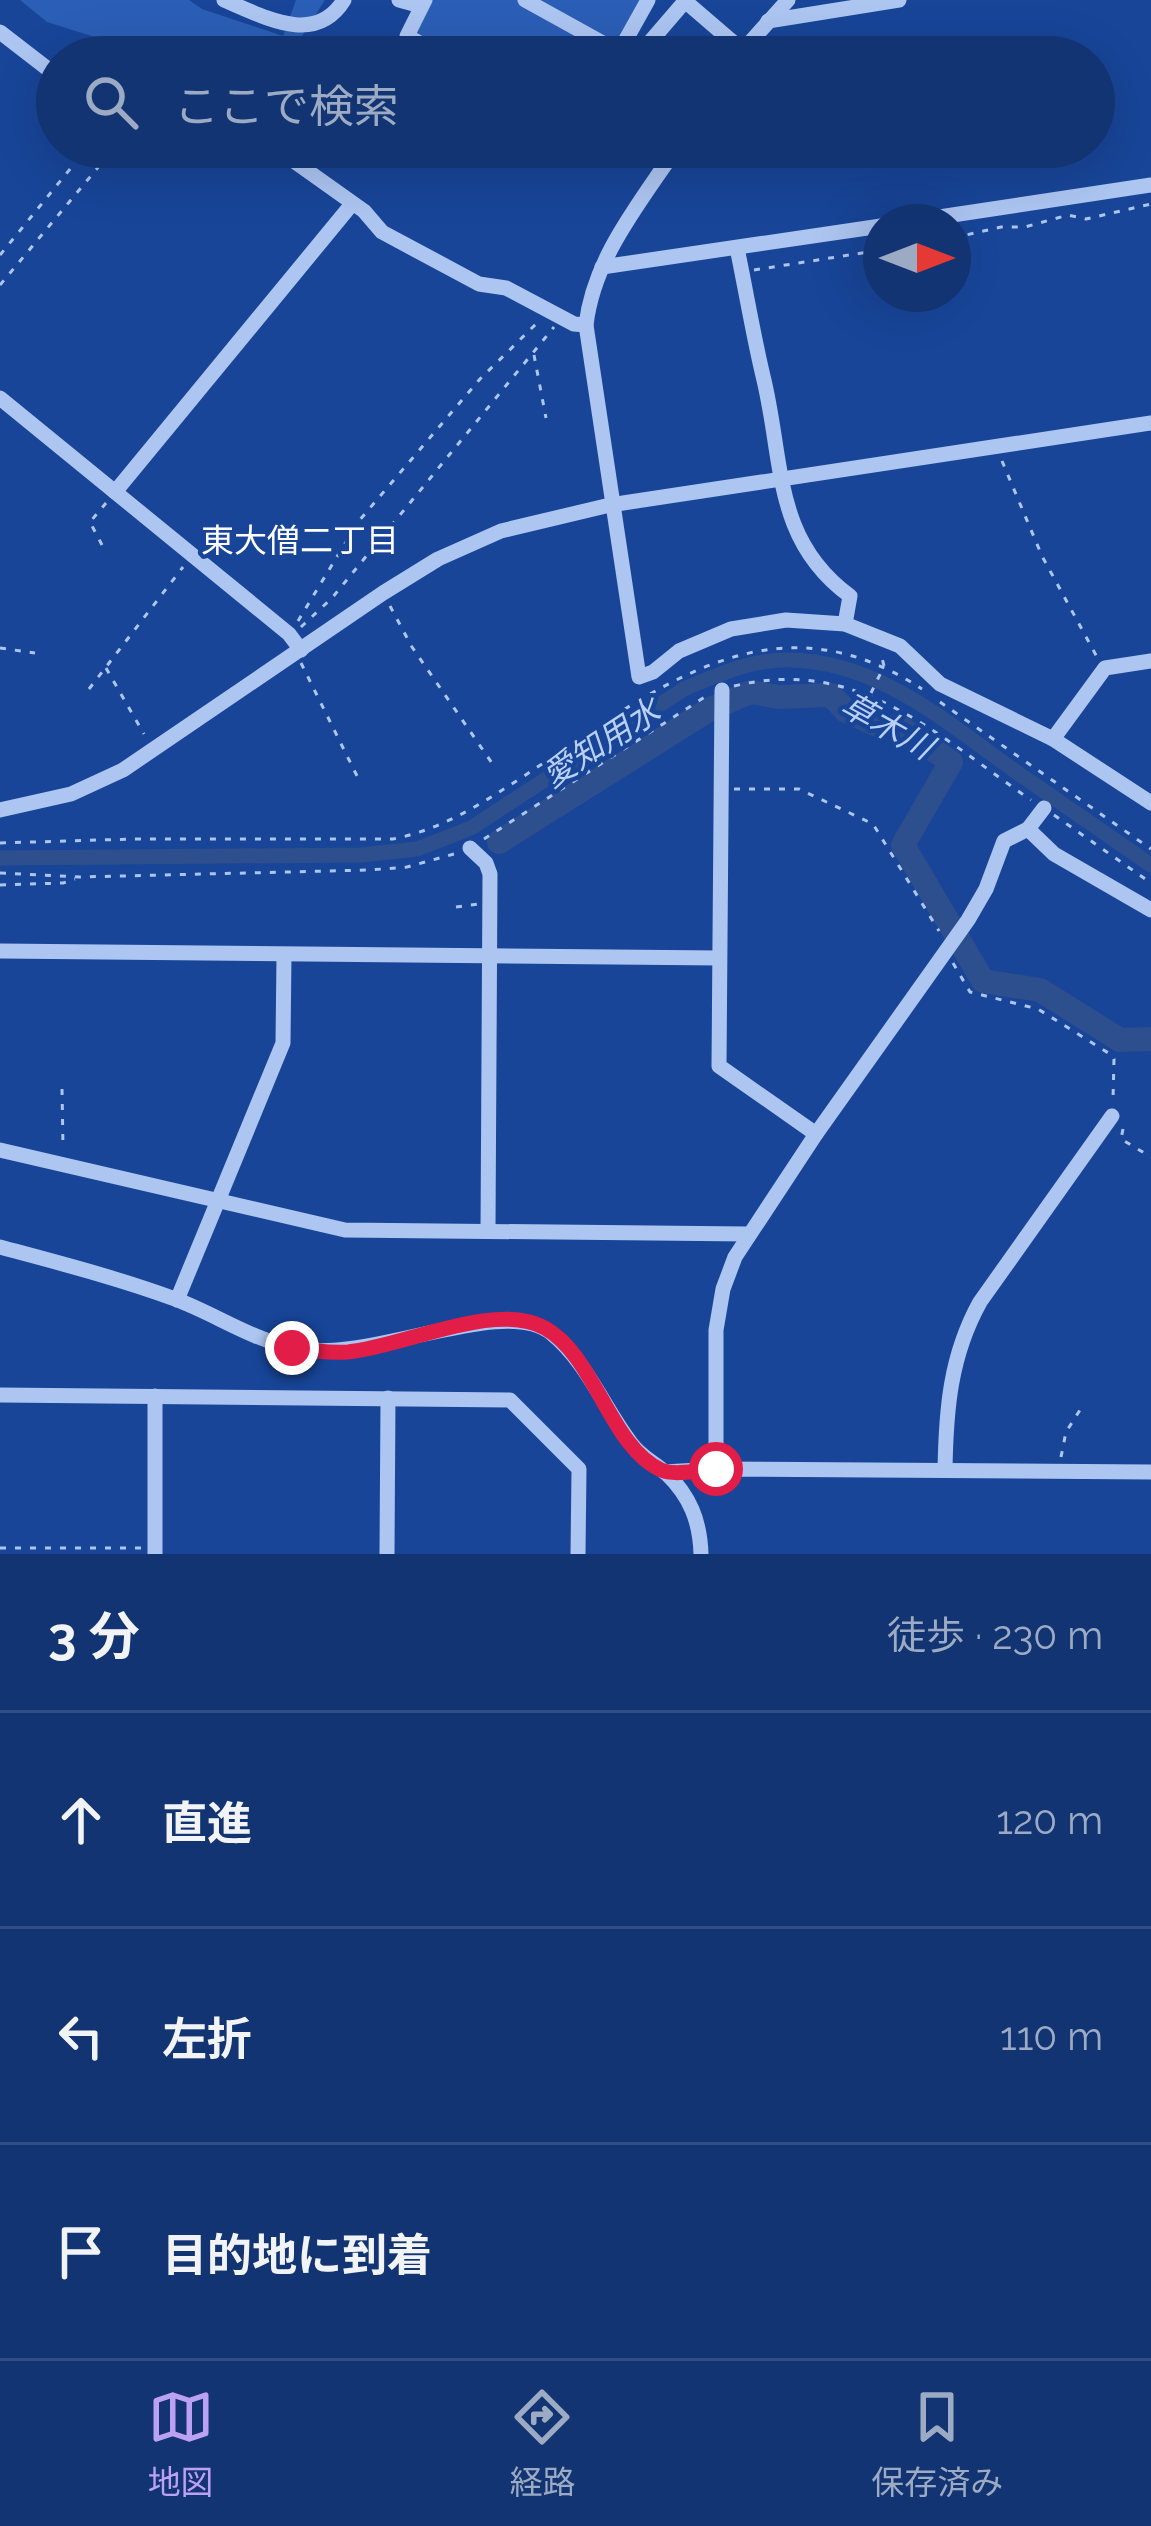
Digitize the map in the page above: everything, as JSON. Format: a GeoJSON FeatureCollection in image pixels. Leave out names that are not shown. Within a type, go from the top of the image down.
{"type":"FeatureCollection","features":[{"type":"Feature","properties":{"kind":"street"},"geometry":{"type":"LineString","coordinates":[[224,0],[275,21],[306,26],[332,16],[344,0]]}},
{"type":"Feature","properties":{"kind":"street"},"geometry":{"type":"LineString","coordinates":[[399,0],[423,3],[409,36]]}},
{"type":"Feature","properties":{"kind":"street"},"geometry":{"type":"LineString","coordinates":[[525,0],[592,36]]}},
{"type":"Feature","properties":{"kind":"street"},"geometry":{"type":"LineString","coordinates":[[633,36],[648,0]]}},
{"type":"Feature","properties":{"kind":"street"},"geometry":{"type":"LineString","coordinates":[[755,36],[788,0]]}},
{"type":"Feature","properties":{"kind":"street"},"geometry":{"type":"LineString","coordinates":[[768,21],[899,0]]}},
{"type":"Feature","properties":{"kind":"street"},"geometry":{"type":"LineString","coordinates":[[646,36],[686,1],[722,36]]}},
{"type":"Feature","properties":{"kind":"street"},"geometry":{"type":"LineString","coordinates":[[0,32],[36,60]]}},
{"type":"Feature","properties":{"kind":"street"},"geometry":{"type":"LineString","coordinates":[[303,168],[364,212],[382,232],[479,284],[506,288],[586,326]]}},
{"type":"Feature","properties":{"kind":"street"},"geometry":{"type":"LineString","coordinates":[[663,168],[592,288],[586,326],[639,677],[653,672],[679,650],[731,629],[786,620],[845,624],[900,646],[940,684],[1053,740],[1151,802]]}},
{"type":"Feature","properties":{"kind":"street"},"geometry":{"type":"LineString","coordinates":[[971,212],[1151,185]]}},
{"type":"Feature","properties":{"kind":"street"},"geometry":{"type":"LineString","coordinates":[[115,492],[352,204]]}},
{"type":"Feature","properties":{"kind":"street"},"geometry":{"type":"LineString","coordinates":[[602,268],[863,229]]}},
{"type":"Feature","properties":{"kind":"street"},"geometry":{"type":"LineString","coordinates":[[737,248],[780,481],[811,561],[850,596],[845,624]]}},
{"type":"Feature","properties":{"kind":"street"},"geometry":{"type":"LineString","coordinates":[[0,398],[290,634],[298,652]]}},
{"type":"Feature","properties":{"kind":"street"},"geometry":{"type":"LineString","coordinates":[[0,810],[71,794],[123,770],[383,593],[473,542],[556,515],[610,505],[1151,423]]}},
{"type":"Feature","properties":{"kind":"street"},"geometry":{"type":"LineString","coordinates":[[1053,740],[1105,668],[1151,661]]}},
{"type":"Feature","properties":{"kind":"street"},"geometry":{"type":"LineString","coordinates":[[722,690],[719,1066],[816,1134]]}},
{"type":"Feature","properties":{"kind":"street"},"geometry":{"type":"LineString","coordinates":[[716,1469],[716,1330],[728,1271],[747,1234],[986,889],[1004,841],[1028,829],[1044,808]]}},
{"type":"Feature","properties":{"kind":"street"},"geometry":{"type":"LineString","coordinates":[[1028,829],[1054,854],[1151,910]]}},
{"type":"Feature","properties":{"kind":"street"},"geometry":{"type":"LineString","coordinates":[[470,848],[490,874],[488,1232]]}},
{"type":"Feature","properties":{"kind":"street"},"geometry":{"type":"LineString","coordinates":[[0,951],[719,958]]}},
{"type":"Feature","properties":{"kind":"street"},"geometry":{"type":"LineString","coordinates":[[177,1300],[283,1043],[284,955]]}},
{"type":"Feature","properties":{"kind":"street"},"geometry":{"type":"LineString","coordinates":[[945,1470],[948,1396],[965,1330],[1112,1116]]}},
{"type":"Feature","properties":{"kind":"street"},"geometry":{"type":"LineString","coordinates":[[0,1150],[345,1230],[747,1234]]}},
{"type":"Feature","properties":{"kind":"street"},"geometry":{"type":"LineString","coordinates":[[0,1247],[121,1280],[260,1339],[316,1352],[388,1345],[492,1320],[528,1321],[548,1330],[566,1348],[633,1446],[690,1501],[701,1554]]}},
{"type":"Feature","properties":{"kind":"street"},"geometry":{"type":"LineString","coordinates":[[0,1395],[510,1400],[579,1469],[578,1554]]}},
{"type":"Feature","properties":{"kind":"street"},"geometry":{"type":"LineString","coordinates":[[155,1396],[155,1551]]}},
{"type":"Feature","properties":{"kind":"street"},"geometry":{"type":"LineString","coordinates":[[386,1554],[388,1398]]}},
{"type":"Feature","properties":{"kind":"street"},"geometry":{"type":"LineString","coordinates":[[664,1472],[1151,1472]]}},
{"type":"Feature","properties":{"kind":"path"},"geometry":{"type":"LineString","coordinates":[[0,255],[71,168]]}},
{"type":"Feature","properties":{"kind":"path"},"geometry":{"type":"LineString","coordinates":[[0,285],[98,168]]}},
{"type":"Feature","properties":{"kind":"path"},"geometry":{"type":"LineString","coordinates":[[971,234],[1068,215],[1086,219],[1151,204]]}},
{"type":"Feature","properties":{"kind":"path"},"geometry":{"type":"LineString","coordinates":[[742,272],[863,253]]}},
{"type":"Feature","properties":{"kind":"path"},"geometry":{"type":"LineString","coordinates":[[554,313],[532,354],[332,598],[301,627],[293,628],[358,522],[480,379],[554,313]]}},
{"type":"Feature","properties":{"kind":"path"},"geometry":{"type":"LineString","coordinates":[[532,354],[546,418]]}},
{"type":"Feature","properties":{"kind":"path"},"geometry":{"type":"LineString","coordinates":[[998,447],[1042,556],[1105,668]]}},
{"type":"Feature","properties":{"kind":"path"},"geometry":{"type":"LineString","coordinates":[[102,545],[90,522],[115,492]]}},
{"type":"Feature","properties":{"kind":"path"},"geometry":{"type":"LineString","coordinates":[[89,689],[193,555]]}},
{"type":"Feature","properties":{"kind":"path"},"geometry":{"type":"LineString","coordinates":[[383,593],[412,647],[494,766]]}},
{"type":"Feature","properties":{"kind":"path"},"geometry":{"type":"LineString","coordinates":[[0,843],[133,838],[392,839],[423,833],[464,815],[650,693],[713,661],[769,648],[799,647],[852,654],[884,666],[1151,849]]}},
{"type":"Feature","properties":{"kind":"path"},"geometry":{"type":"LineString","coordinates":[[0,648],[35,653]]}},
{"type":"Feature","properties":{"kind":"path"},"geometry":{"type":"LineString","coordinates":[[298,652],[359,779]]}},
{"type":"Feature","properties":{"kind":"path"},"geometry":{"type":"LineString","coordinates":[[871,695],[884,666]]}},
{"type":"Feature","properties":{"kind":"path"},"geometry":{"type":"LineString","coordinates":[[105,668],[144,734]]}},
{"type":"Feature","properties":{"kind":"path"},"geometry":{"type":"LineString","coordinates":[[0,872],[80,877],[407,867],[470,848],[722,690],[792,677],[840,683],[910,717],[1151,883]]}},
{"type":"Feature","properties":{"kind":"path"},"geometry":{"type":"LineString","coordinates":[[721,789],[799,789],[873,824],[970,992],[1038,1009],[1110,1054],[1114,1059],[1112,1116],[1123,1128],[1121,1139],[1151,1157]]}},
{"type":"Feature","properties":{"kind":"path"},"geometry":{"type":"LineString","coordinates":[[0,885],[63,884],[80,877]]}},
{"type":"Feature","properties":{"kind":"path"},"geometry":{"type":"LineString","coordinates":[[456,907],[489,904]]}},
{"type":"Feature","properties":{"kind":"path"},"geometry":{"type":"LineString","coordinates":[[62,1089],[62,1164]]}},
{"type":"Feature","properties":{"kind":"path"},"geometry":{"type":"LineString","coordinates":[[1060,1471],[1066,1432],[1080,1410]]}},
{"type":"Feature","properties":{"kind":"path"},"geometry":{"type":"LineString","coordinates":[[0,1548],[155,1551]]}},
{"type":"Feature","properties":{"kind":"shaded area"},"geometry":{"type":"Polygon","coordinates":[[[20,0],[189,0],[202,9],[283,36],[91,36],[47,22],[20,0]]]}},
{"type":"Feature","properties":{"kind":"shaded area"},"geometry":{"type":"Polygon","coordinates":[[[296,0],[325,0],[302,36],[283,36],[296,0]]]}},
{"type":"Feature","properties":{"kind":"shaded area"},"geometry":{"type":"Polygon","coordinates":[[[418,0],[651,0],[632,36],[408,36],[418,0]]]}},
{"type":"Feature","properties":{"kind":"waterway","name":"愛知用水"},"geometry":{"type":"LineString","coordinates":[[0,858],[361,855],[417,849],[471,828],[684,689],[748,665],[789,660],[852,671],[910,698],[1151,865]]}},
{"type":"Feature","properties":{"kind":"waterway","name":"草木川"},"geometry":{"type":"LineString","coordinates":[[499,842],[710,709],[751,692],[779,697],[831,695],[846,711],[880,726],[899,726],[951,762],[903,845],[983,981],[1040,990],[1120,1040],[1151,1039]]}},
{"type":"Feature","properties":{"kind":"district","name":"東大僧二丁目"},"geometry":{"type":"Point","coordinates":[300,540]}},
{"type":"Feature","properties":{"kind":"route"},"geometry":{"type":"LineString","coordinates":[[292,1348],[349,1352],[492,1320],[528,1321],[548,1330],[566,1348],[633,1446],[650,1462],[664,1472],[716,1469]]}}]}
